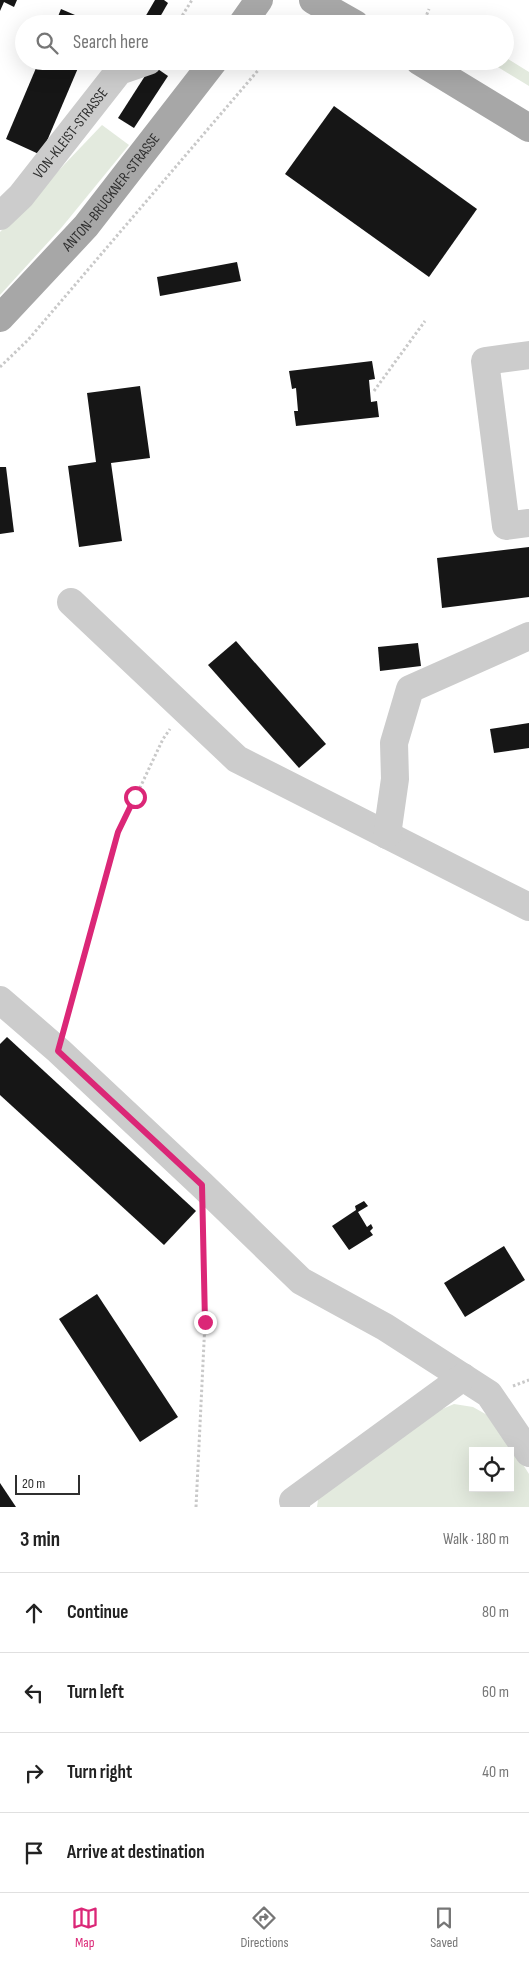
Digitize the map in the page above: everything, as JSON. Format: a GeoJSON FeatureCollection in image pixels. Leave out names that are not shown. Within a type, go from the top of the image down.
{"type":"FeatureCollection","features":[{"type":"Feature","properties":{"kind":"main road"},"geometry":{"type":"LineString","coordinates":[[248,15],[259,0]]}},
{"type":"Feature","properties":{"kind":"main road"},"geometry":{"type":"LineString","coordinates":[[313,0],[339,15]]}},
{"type":"Feature","properties":{"kind":"main road"},"geometry":{"type":"LineString","coordinates":[[354,0],[365,15]]}},
{"type":"Feature","properties":{"kind":"main road","name":"ANTON-BRUCKNER-STRASSE"},"geometry":{"type":"LineString","coordinates":[[0,318],[86,226],[207,70]]}},
{"type":"Feature","properties":{"kind":"main road"},"geometry":{"type":"LineString","coordinates":[[434,70],[529,128]]}},
{"type":"Feature","properties":{"kind":"street","name":"VON-KLEIST-STRASSE"},"geometry":{"type":"LineString","coordinates":[[0,216],[11,191],[118,71],[121,70]]}},
{"type":"Feature","properties":{"kind":"street"},"geometry":{"type":"LineString","coordinates":[[529,355],[485,360],[506,526],[529,523]]}},
{"type":"Feature","properties":{"kind":"street"},"geometry":{"type":"LineString","coordinates":[[71,602],[237,759],[529,907]]}},
{"type":"Feature","properties":{"kind":"street"},"geometry":{"type":"LineString","coordinates":[[387,835],[395,779],[394,742],[410,689],[529,636]]}},
{"type":"Feature","properties":{"kind":"street"},"geometry":{"type":"LineString","coordinates":[[0,1000],[58,1051],[202,1185],[301,1281],[385,1326],[488,1394],[529,1453]]}},
{"type":"Feature","properties":{"kind":"street"},"geometry":{"type":"LineString","coordinates":[[291,1505],[464,1377]]}},
{"type":"Feature","properties":{"kind":"path"},"geometry":{"type":"LineString","coordinates":[[183,15],[192,0]]}},
{"type":"Feature","properties":{"kind":"path"},"geometry":{"type":"LineString","coordinates":[[427,15],[429,9]]}},
{"type":"Feature","properties":{"kind":"path"},"geometry":{"type":"LineString","coordinates":[[0,367],[28,340],[258,70]]}},
{"type":"Feature","properties":{"kind":"path"},"geometry":{"type":"LineString","coordinates":[[374,391],[425,321]]}},
{"type":"Feature","properties":{"kind":"path"},"geometry":{"type":"LineString","coordinates":[[58,1051],[118,832],[163,739],[173,724]]}},
{"type":"Feature","properties":{"kind":"path"},"geometry":{"type":"LineString","coordinates":[[196,1507],[205,1322],[202,1185]]}},
{"type":"Feature","properties":{"kind":"shaded area"},"geometry":{"type":"Polygon","coordinates":[[[514,63],[529,72],[529,86],[503,70],[514,70],[514,63]]]}},
{"type":"Feature","properties":{"kind":"shaded area"},"geometry":{"type":"Polygon","coordinates":[[[102,125],[129,145],[62,227],[0,295],[0,232],[102,125]]]}},
{"type":"Feature","properties":{"kind":"shaded area"},"geometry":{"type":"Polygon","coordinates":[[[454,1404],[473,1407],[489,1416],[512,1447],[469,1447],[469,1492],[514,1492],[514,1450],[529,1474],[529,1507],[317,1507],[319,1493],[433,1413],[454,1404]]]}},
{"type":"Feature","properties":{"kind":"building"},"geometry":{"type":"Polygon","coordinates":[[[0,0],[17,0],[14,7],[4,2],[0,11],[0,0]]]}},
{"type":"Feature","properties":{"kind":"building"},"geometry":{"type":"Polygon","coordinates":[[[155,0],[164,0],[168,3],[161,15],[146,15],[155,0]]]}},
{"type":"Feature","properties":{"kind":"building"},"geometry":{"type":"Polygon","coordinates":[[[61,9],[75,15],[59,15],[61,9]]]}},
{"type":"Feature","properties":{"kind":"building"},"geometry":{"type":"Polygon","coordinates":[[[35,70],[77,70],[41,155],[6,139],[35,70]]]}},
{"type":"Feature","properties":{"kind":"building"},"geometry":{"type":"Polygon","coordinates":[[[149,70],[159,70],[168,76],[134,128],[118,118],[149,70]]]}},
{"type":"Feature","properties":{"kind":"building"},"geometry":{"type":"Polygon","coordinates":[[[334,106],[477,209],[429,277],[285,174],[334,106]]]}},
{"type":"Feature","properties":{"kind":"building"},"geometry":{"type":"Polygon","coordinates":[[[237,262],[241,281],[160,296],[157,277],[237,262]]]}},
{"type":"Feature","properties":{"kind":"building"},"geometry":{"type":"Polygon","coordinates":[[[372,361],[375,379],[369,380],[371,402],[377,401],[379,417],[296,426],[294,411],[298,411],[296,388],[292,389],[289,371],[372,361]]]}},
{"type":"Feature","properties":{"kind":"building"},"geometry":{"type":"Polygon","coordinates":[[[140,386],[150,458],[111,463],[122,541],[79,547],[68,466],[96,462],[87,393],[140,386]]]}},
{"type":"Feature","properties":{"kind":"building"},"geometry":{"type":"Polygon","coordinates":[[[0,467],[6,467],[14,532],[0,534],[0,467]]]}},
{"type":"Feature","properties":{"kind":"building"},"geometry":{"type":"Polygon","coordinates":[[[529,547],[529,597],[442,608],[437,558],[529,547]]]}},
{"type":"Feature","properties":{"kind":"building"},"geometry":{"type":"Polygon","coordinates":[[[236,641],[326,744],[299,768],[208,665],[236,641]]]}},
{"type":"Feature","properties":{"kind":"building"},"geometry":{"type":"Polygon","coordinates":[[[418,643],[421,666],[380,671],[378,647],[418,643]]]}},
{"type":"Feature","properties":{"kind":"building"},"geometry":{"type":"Polygon","coordinates":[[[529,723],[529,748],[494,753],[490,729],[529,723]]]}},
{"type":"Feature","properties":{"kind":"building"},"geometry":{"type":"Polygon","coordinates":[[[7,1037],[196,1211],[164,1245],[0,1095],[0,1044],[7,1037]]]}},
{"type":"Feature","properties":{"kind":"building"},"geometry":{"type":"Polygon","coordinates":[[[364,1201],[368,1206],[358,1212],[367,1227],[371,1224],[373,1228],[370,1231],[373,1235],[349,1250],[332,1226],[356,1210],[355,1206],[364,1201]]]}},
{"type":"Feature","properties":{"kind":"building"},"geometry":{"type":"Polygon","coordinates":[[[504,1246],[525,1280],[465,1317],[444,1283],[504,1246]]]}},
{"type":"Feature","properties":{"kind":"building"},"geometry":{"type":"Polygon","coordinates":[[[97,1294],[178,1417],[140,1442],[59,1319],[97,1294]]]}},
{"type":"Feature","properties":{"kind":"building"},"geometry":{"type":"Polygon","coordinates":[[[0,1483],[16,1507],[0,1507],[0,1483]]]}},
{"type":"Feature","properties":{"kind":"route"},"geometry":{"type":"LineString","coordinates":[[135,797],[118,832],[109,873],[58,1051],[202,1185],[205,1322]]}}]}
